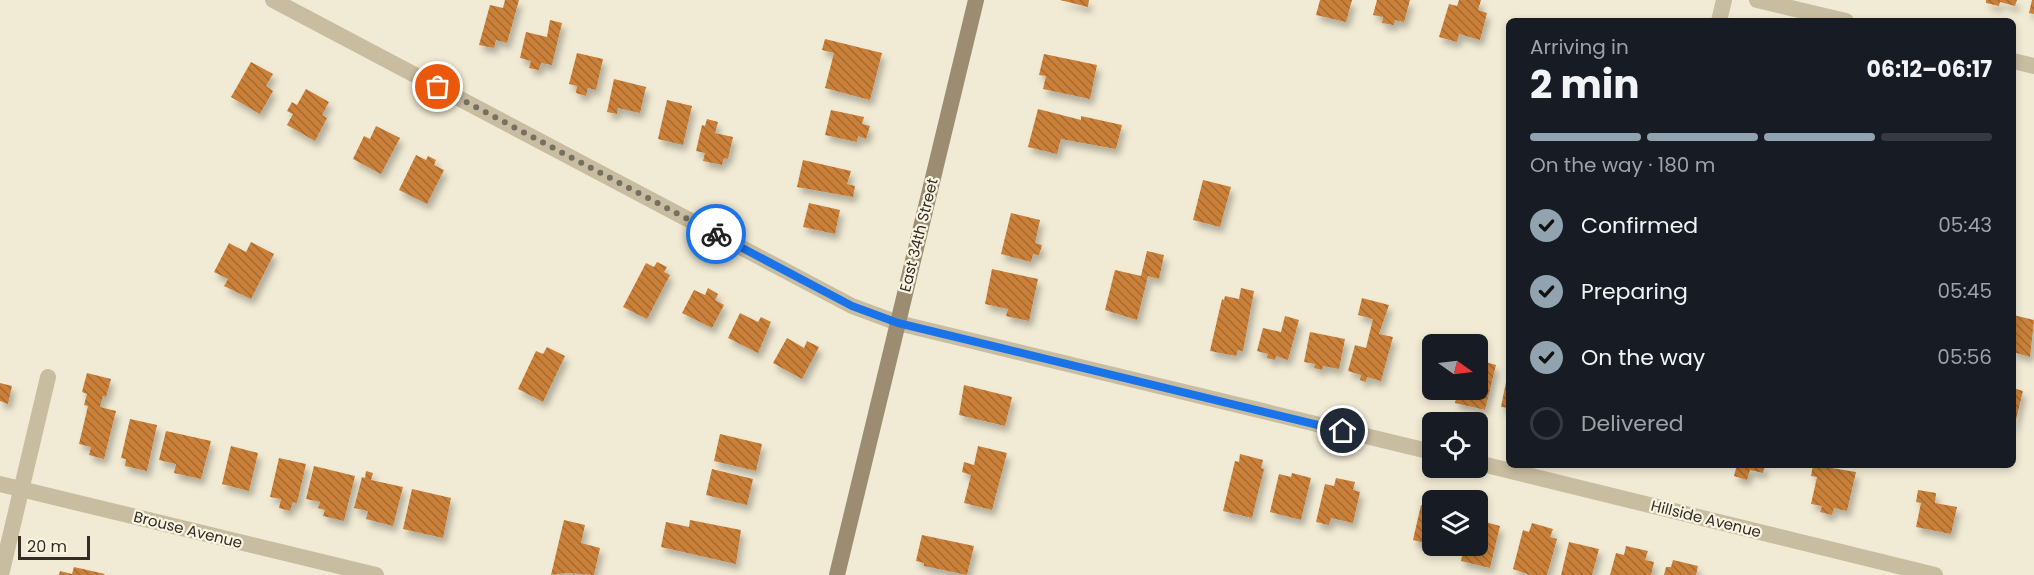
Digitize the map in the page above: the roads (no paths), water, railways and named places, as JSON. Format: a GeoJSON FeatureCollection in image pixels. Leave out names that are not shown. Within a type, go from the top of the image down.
{"type":"FeatureCollection","features":[{"type":"Feature","properties":{"kind":"main road","name":"East 34th Street"},"geometry":{"type":"LineString","coordinates":[[837,575],[976,0]]}},
{"type":"Feature","properties":{"kind":"street"},"geometry":{"type":"LineString","coordinates":[[273,0],[852,306],[898,323],[1422,451]]}},
{"type":"Feature","properties":{"kind":"street"},"geometry":{"type":"LineString","coordinates":[[1720,18],[1724,0]]}},
{"type":"Feature","properties":{"kind":"street"},"geometry":{"type":"LineString","coordinates":[[1757,0],[1833,18]]}},
{"type":"Feature","properties":{"kind":"street"},"geometry":{"type":"LineString","coordinates":[[2016,62],[2034,66]]}},
{"type":"Feature","properties":{"kind":"street"},"geometry":{"type":"LineString","coordinates":[[1,575],[48,377]]}},
{"type":"Feature","properties":{"kind":"street","name":"Hillside Avenue"},"geometry":{"type":"LineString","coordinates":[[1488,466],[1935,575]]}},
{"type":"Feature","properties":{"kind":"street","name":"Brouse Avenue"},"geometry":{"type":"LineString","coordinates":[[0,484],[376,575]]}}]}
